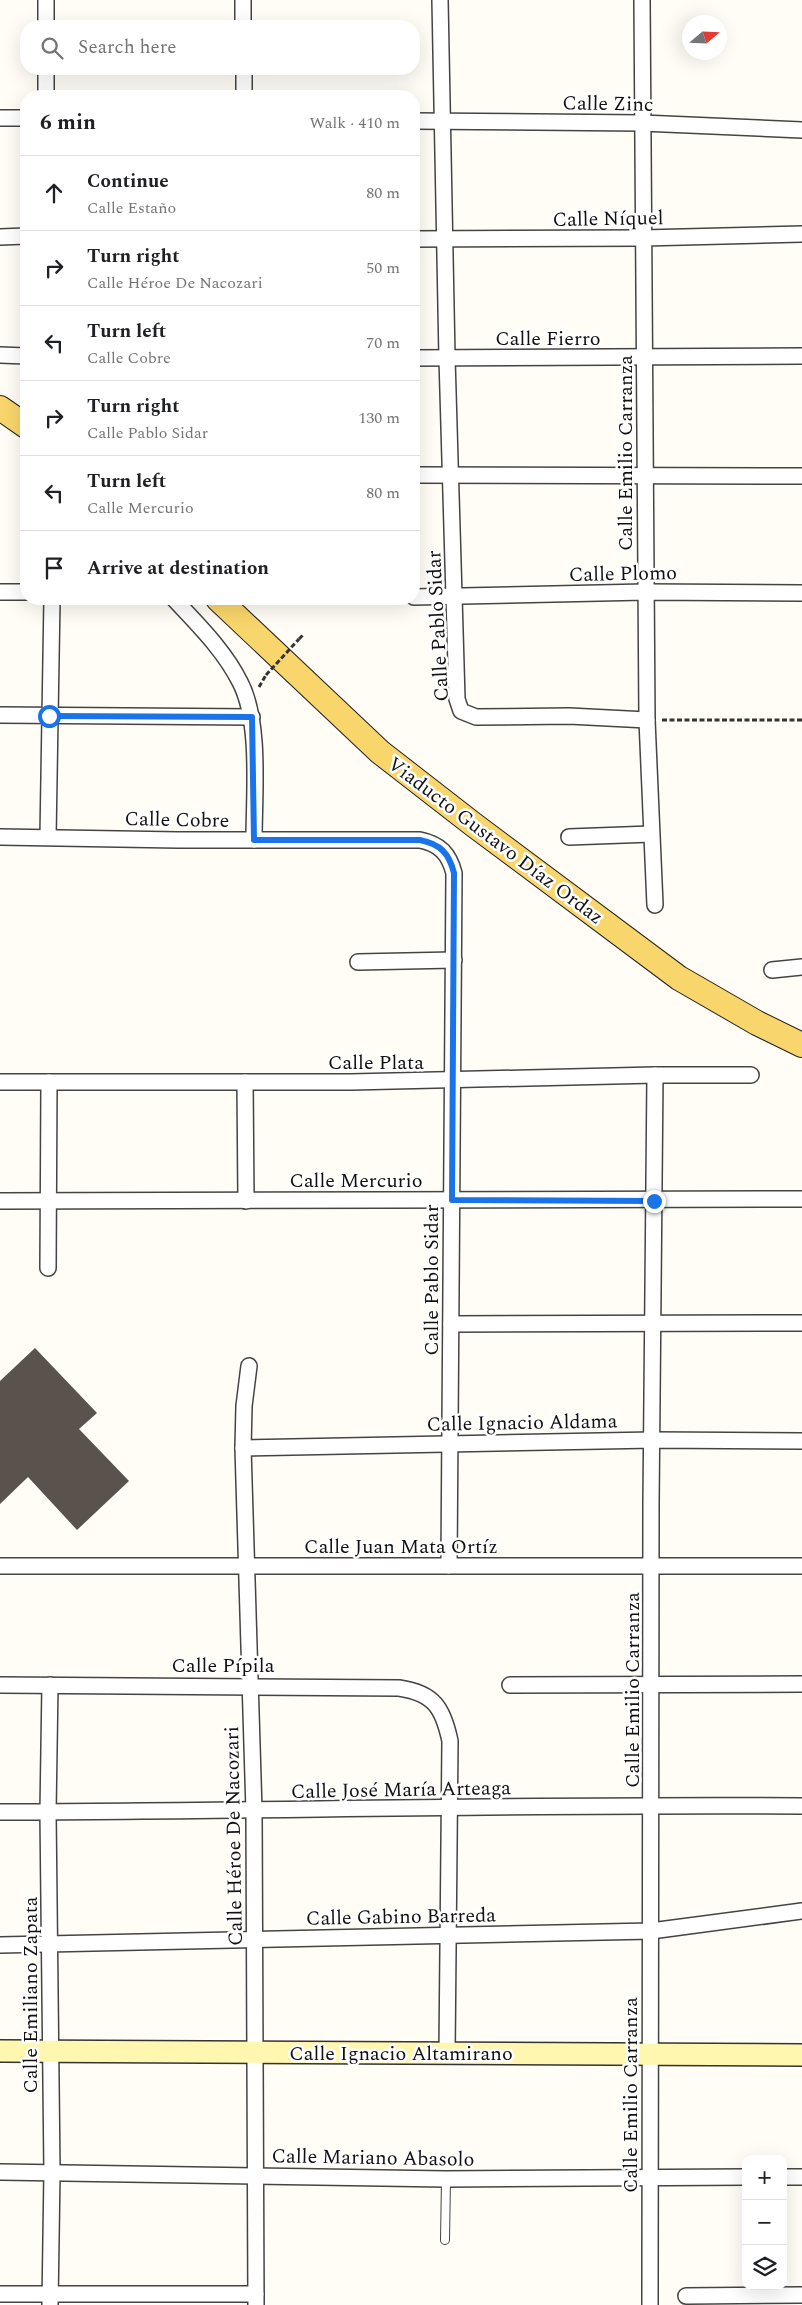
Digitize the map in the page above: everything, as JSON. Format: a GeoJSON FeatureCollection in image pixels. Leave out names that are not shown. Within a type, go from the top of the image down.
{"type":"FeatureCollection","features":[{"type":"Feature","properties":{"kind":"main road"},"geometry":{"type":"LineString","coordinates":[[0,408],[20,422]]}},
{"type":"Feature","properties":{"kind":"main road","name":"Viaducto Gustavo Díaz Ordaz"},"geometry":{"type":"LineString","coordinates":[[224,605],[380,752],[474,825],[679,978],[757,1023],[802,1045]]}},
{"type":"Feature","properties":{"kind":"street"},"geometry":{"type":"LineString","coordinates":[[46,0],[46,20]]}},
{"type":"Feature","properties":{"kind":"street"},"geometry":{"type":"LineString","coordinates":[[243,0],[243,20]]}},
{"type":"Feature","properties":{"kind":"street","name":"Calle Pablo Sidar"},"geometry":{"type":"LineString","coordinates":[[440,0],[447,358],[457,699],[461,711],[476,717],[569,716],[647,720]]}},
{"type":"Feature","properties":{"kind":"street","name":"Calle Emilio Carranza"},"geometry":{"type":"LineString","coordinates":[[642,0],[645,592],[647,720],[655,905]]}},
{"type":"Feature","properties":{"kind":"street"},"geometry":{"type":"LineString","coordinates":[[46,75],[46,90]]}},
{"type":"Feature","properties":{"kind":"street"},"geometry":{"type":"LineString","coordinates":[[244,75],[244,90]]}},
{"type":"Feature","properties":{"kind":"street"},"geometry":{"type":"LineString","coordinates":[[0,118],[20,118]]}},
{"type":"Feature","properties":{"kind":"street","name":"Calle Zinc"},"geometry":{"type":"LineString","coordinates":[[420,121],[642,123],[802,130]]}},
{"type":"Feature","properties":{"kind":"street","name":"Calle Níquel"},"geometry":{"type":"LineString","coordinates":[[420,239],[643,238],[802,234]]}},
{"type":"Feature","properties":{"kind":"street"},"geometry":{"type":"LineString","coordinates":[[0,237],[20,236]]}},
{"type":"Feature","properties":{"kind":"street"},"geometry":{"type":"LineString","coordinates":[[0,355],[20,356]]}},
{"type":"Feature","properties":{"kind":"street","name":"Calle Fierro"},"geometry":{"type":"LineString","coordinates":[[420,358],[802,356]]}},
{"type":"Feature","properties":{"kind":"street"},"geometry":{"type":"LineString","coordinates":[[420,475],[802,476]]}},
{"type":"Feature","properties":{"kind":"street"},"geometry":{"type":"LineString","coordinates":[[0,592],[20,592]]}},
{"type":"Feature","properties":{"kind":"street","name":"Calle Plomo"},"geometry":{"type":"LineString","coordinates":[[420,597],[645,592],[802,593]]}},
{"type":"Feature","properties":{"kind":"street"},"geometry":{"type":"LineString","coordinates":[[48,837],[52,605]]}},
{"type":"Feature","properties":{"kind":"street"},"geometry":{"type":"LineString","coordinates":[[179,605],[224,654],[241,683],[252,717],[254,840]]}},
{"type":"Feature","properties":{"kind":"street"},"geometry":{"type":"LineString","coordinates":[[0,716],[252,717]]}},
{"type":"Feature","properties":{"kind":"street"},"geometry":{"type":"LineString","coordinates":[[569,837],[651,834]]}},
{"type":"Feature","properties":{"kind":"street","name":"Calle Cobre"},"geometry":{"type":"LineString","coordinates":[[0,837],[420,840],[431,842],[442,848]]}},
{"type":"Feature","properties":{"kind":"street","name":"Calle Pablo Sidar"},"geometry":{"type":"LineString","coordinates":[[442,848],[451,861],[454,873],[449,1566]]}},
{"type":"Feature","properties":{"kind":"street"},"geometry":{"type":"LineString","coordinates":[[358,962],[454,960]]}},
{"type":"Feature","properties":{"kind":"street"},"geometry":{"type":"LineString","coordinates":[[772,970],[802,967]]}},
{"type":"Feature","properties":{"kind":"street","name":"Calle Emilio Carranza"},"geometry":{"type":"LineString","coordinates":[[650,2305],[655,1075]]}},
{"type":"Feature","properties":{"kind":"street","name":"Calle Plata"},"geometry":{"type":"LineString","coordinates":[[0,1082],[453,1081],[655,1075],[751,1075]]}},
{"type":"Feature","properties":{"kind":"street"},"geometry":{"type":"LineString","coordinates":[[48,1268],[49,1082]]}},
{"type":"Feature","properties":{"kind":"street"},"geometry":{"type":"LineString","coordinates":[[245,1082],[246,1200]]}},
{"type":"Feature","properties":{"kind":"street","name":"Calle Mercurio"},"geometry":{"type":"LineString","coordinates":[[0,1201],[654,1201],[802,1199]]}},
{"type":"Feature","properties":{"kind":"street"},"geometry":{"type":"LineString","coordinates":[[451,1324],[802,1323]]}},
{"type":"Feature","properties":{"kind":"street","name":"Calle Héroe De Nacozari"},"geometry":{"type":"LineString","coordinates":[[249,1366],[244,1406],[243,1448],[254,1811],[254,2052],[257,2175],[256,2299]]}},
{"type":"Feature","properties":{"kind":"street","name":"Calle Ignacio Aldama"},"geometry":{"type":"LineString","coordinates":[[243,1448],[653,1440],[802,1441]]}},
{"type":"Feature","properties":{"kind":"street","name":"Calle Juan Mata Ortíz"},"geometry":{"type":"LineString","coordinates":[[0,1566],[802,1566]]}},
{"type":"Feature","properties":{"kind":"street"},"geometry":{"type":"LineString","coordinates":[[510,1685],[802,1684]]}},
{"type":"Feature","properties":{"kind":"street","name":"Calle Pípila"},"geometry":{"type":"LineString","coordinates":[[0,1685],[250,1685],[416,1690],[440,1708],[446,1721],[450,1741],[449,1808]]}},
{"type":"Feature","properties":{"kind":"street","name":"Calle Emiliano Zapata"},"geometry":{"type":"LineString","coordinates":[[50,1685],[48,1812],[52,2172],[50,2300]]}},
{"type":"Feature","properties":{"kind":"street","name":"Calle José María Arteaga"},"geometry":{"type":"LineString","coordinates":[[0,1812],[254,1811],[651,1805],[802,1806]]}},
{"type":"Feature","properties":{"kind":"street"},"geometry":{"type":"LineString","coordinates":[[447,2052],[449,1808]]}},
{"type":"Feature","properties":{"kind":"street","name":"Calle Gabino Barreda"},"geometry":{"type":"LineString","coordinates":[[0,1945],[254,1938],[651,1931],[802,1912]]}},
{"type":"Feature","properties":{"kind":"street","name":"Calle Ignacio Altamirano"},"geometry":{"type":"LineString","coordinates":[[0,2051],[802,2055]]}},
{"type":"Feature","properties":{"kind":"street","name":"Calle Mariano Abasolo"},"geometry":{"type":"LineString","coordinates":[[0,2172],[446,2178],[742,2177]]}},
{"type":"Feature","properties":{"kind":"street"},"geometry":{"type":"LineString","coordinates":[[787,2177],[802,2177]]}},
{"type":"Feature","properties":{"kind":"street"},"geometry":{"type":"LineString","coordinates":[[0,2294],[50,2300],[256,2299]]}},
{"type":"Feature","properties":{"kind":"street"},"geometry":{"type":"LineString","coordinates":[[686,2296],[802,2295]]}},
{"type":"Feature","properties":{"kind":"lane"},"geometry":{"type":"LineString","coordinates":[[445,2240],[446,2178]]}},
{"type":"Feature","properties":{"kind":"path"},"geometry":{"type":"LineString","coordinates":[[266,675],[304,634]]}},
{"type":"Feature","properties":{"kind":"path"},"geometry":{"type":"LineString","coordinates":[[647,720],[802,720]]}},
{"type":"Feature","properties":{"kind":"building"},"geometry":{"type":"Polygon","coordinates":[[[35,1348],[97,1413],[79,1429],[129,1481],[77,1530],[28,1477],[0,1504],[0,1381],[35,1348]]]}},
{"type":"Feature","properties":{"kind":"route"},"geometry":{"type":"LineString","coordinates":[[49,716],[252,717],[254,840],[420,840],[431,842],[442,848],[451,861],[454,873],[452,1200],[654,1201]]}}]}
